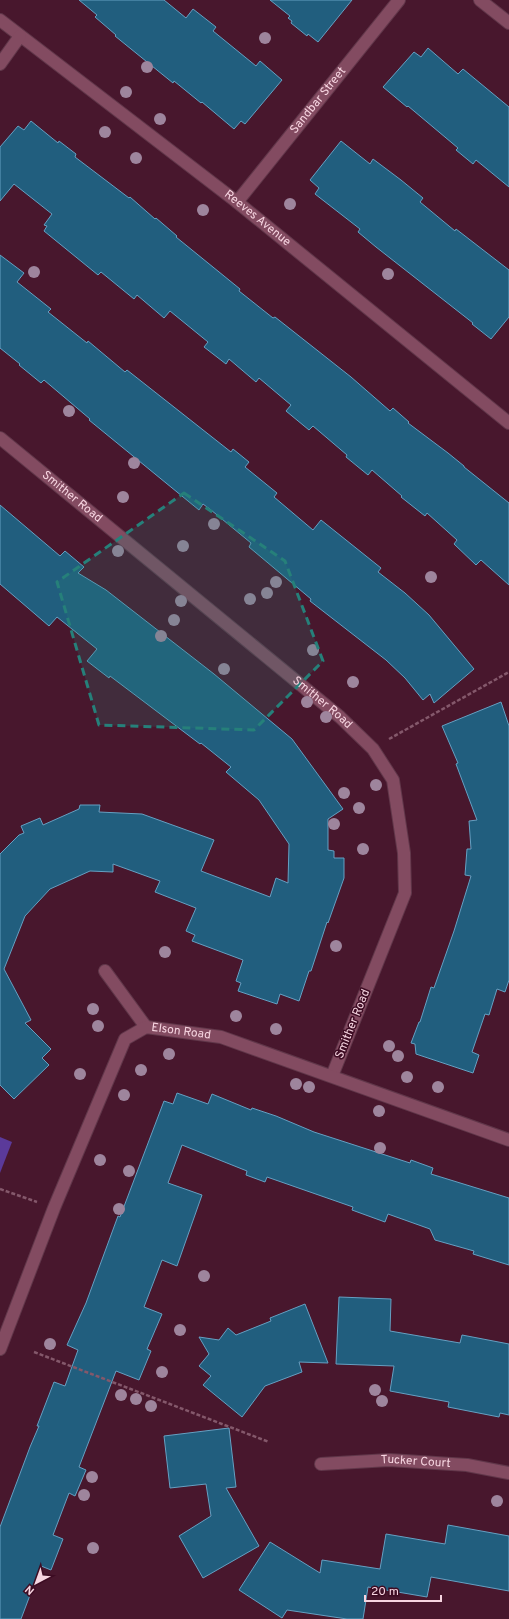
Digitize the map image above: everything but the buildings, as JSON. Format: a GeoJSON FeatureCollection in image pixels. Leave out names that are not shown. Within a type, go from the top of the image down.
{"type":"FeatureCollection","features":[{"type":"Feature","properties":{"kind":"street","name":"Sandbar Street"},"geometry":{"type":"LineString","coordinates":[[237,202],[399,0]]}},
{"type":"Feature","properties":{"kind":"street"},"geometry":{"type":"LineString","coordinates":[[480,0],[509,23]]}},
{"type":"Feature","properties":{"kind":"street","name":"Reeves Avenue"},"geometry":{"type":"LineString","coordinates":[[0,20],[237,202],[509,422]]}},
{"type":"Feature","properties":{"kind":"street"},"geometry":{"type":"LineString","coordinates":[[0,64],[20,36]]}},
{"type":"Feature","properties":{"kind":"street","name":"Smither Road"},"geometry":{"type":"LineString","coordinates":[[0,438],[340,717],[373,748],[393,780],[404,853],[404,893],[332,1076]]}},
{"type":"Feature","properties":{"kind":"street"},"geometry":{"type":"LineString","coordinates":[[105,971],[146,1027]]}},
{"type":"Feature","properties":{"kind":"street","name":"Elson Road"},"geometry":{"type":"LineString","coordinates":[[0,1349],[54,1208],[125,1039],[146,1027],[221,1036],[509,1140]]}},
{"type":"Feature","properties":{"kind":"street","name":"Tucker Court"},"geometry":{"type":"LineString","coordinates":[[321,1464],[389,1460],[467,1465],[509,1473]]}},
{"type":"Feature","properties":{"kind":"path"},"geometry":{"type":"LineString","coordinates":[[373,748],[509,672]]}},
{"type":"Feature","properties":{"kind":"path"},"geometry":{"type":"LineString","coordinates":[[0,1189],[54,1208]]}},
{"type":"Feature","properties":{"kind":"path"},"geometry":{"type":"LineString","coordinates":[[34,1352],[269,1442]]}},
{"type":"Feature","properties":{"kind":"highlighted area"},"geometry":{"type":"Polygon","coordinates":[[[184,493],[285,561],[323,661],[254,730],[99,725],[57,582],[184,493]]]}},
{"type":"Feature","properties":{"kind":"shaded area"},"geometry":{"type":"Polygon","coordinates":[[[0,1137],[12,1142],[0,1173],[0,1137]]]}}]}
